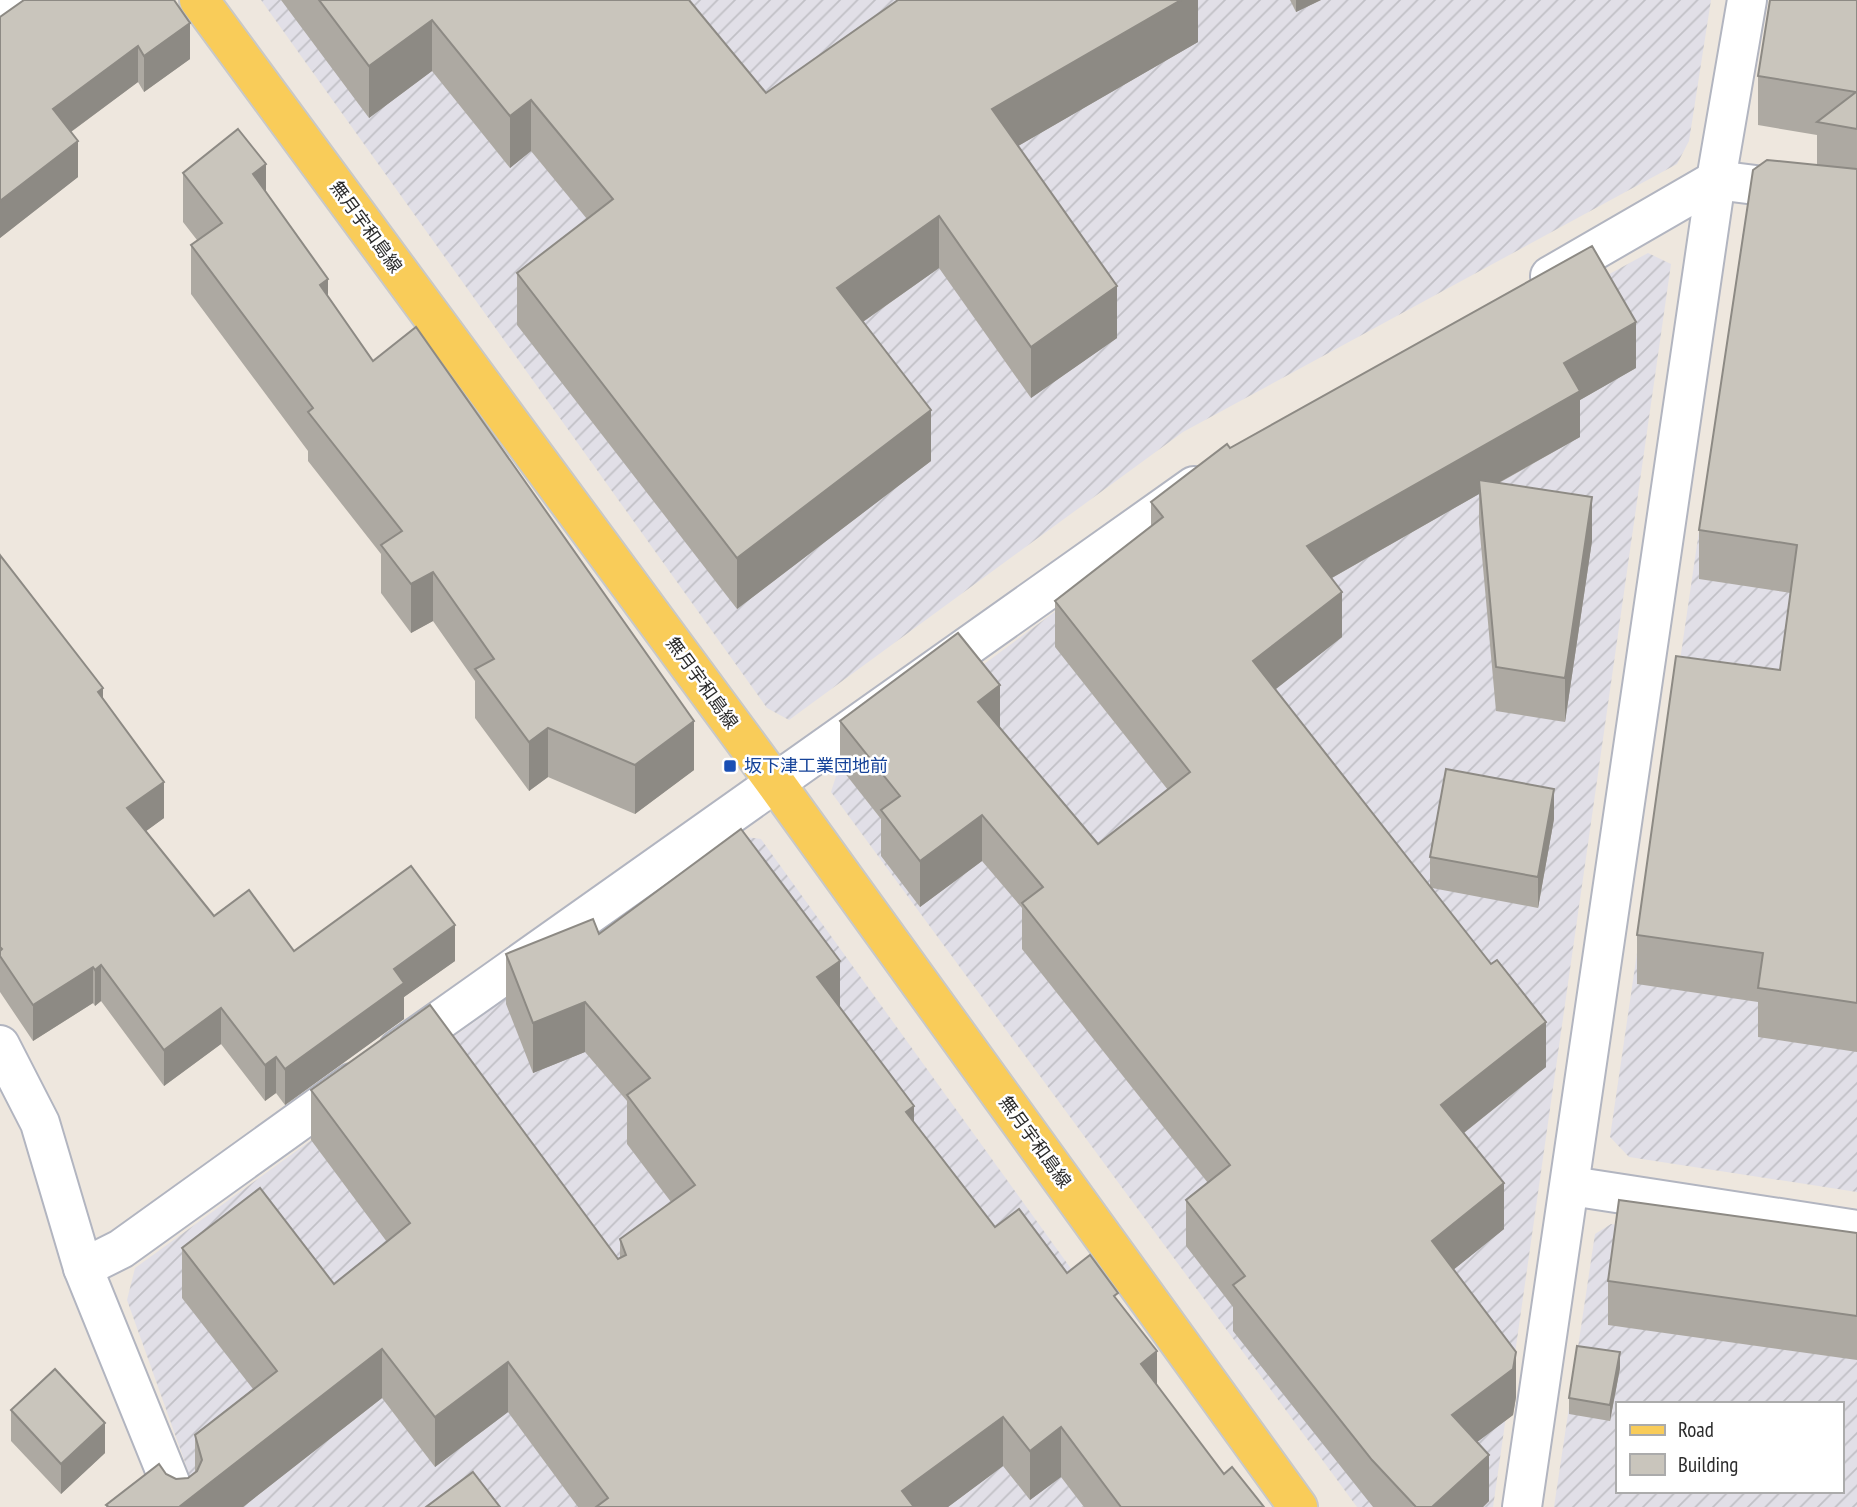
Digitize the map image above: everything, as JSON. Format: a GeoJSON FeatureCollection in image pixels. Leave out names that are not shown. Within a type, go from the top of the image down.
{"type":"FeatureCollection","features":[{"type":"Feature","properties":{"kind":"main road","name":"無月宇和島線"},"geometry":{"type":"LineString","coordinates":[[199,0],[774,781],[1298,1507]]}},
{"type":"Feature","properties":{"kind":"street"},"geometry":{"type":"LineString","coordinates":[[0,17],[23,0]]}},
{"type":"Feature","properties":{"kind":"street"},"geometry":{"type":"LineString","coordinates":[[1522,1507],[1716,180],[1747,0]]}},
{"type":"Feature","properties":{"kind":"street"},"geometry":{"type":"LineString","coordinates":[[1524,291],[1716,180],[1857,198]]}},
{"type":"Feature","properties":{"kind":"street"},"geometry":{"type":"LineString","coordinates":[[83,1268],[121,1249],[774,781],[1224,464]]}},
{"type":"Feature","properties":{"kind":"street"},"geometry":{"type":"LineString","coordinates":[[0,1045],[40,1123],[83,1268],[180,1507]]}},
{"type":"Feature","properties":{"kind":"street"},"geometry":{"type":"LineString","coordinates":[[1571,1186],[1857,1230]]}},
{"type":"Feature","properties":{"kind":"shaded area"},"geometry":{"type":"Polygon","coordinates":[[[261,0],[1711,0],[1689,141],[1677,164],[1183,432],[789,720],[767,708],[261,0]]]}},
{"type":"Feature","properties":{"kind":"shaded area"},"geometry":{"type":"Polygon","coordinates":[[[1766,202],[1857,216],[1857,1192],[1629,1157],[1610,1137],[1745,218],[1766,202]]]}},
{"type":"Feature","properties":{"kind":"shaded area"},"geometry":{"type":"Polygon","coordinates":[[[1648,253],[1671,264],[1493,1507],[1357,1507],[831,792],[837,773],[1238,476],[1648,253]]]}},
{"type":"Feature","properties":{"kind":"shaded area"},"geometry":{"type":"Polygon","coordinates":[[[732,835],[761,839],[1243,1507],[201,1507],[127,1300],[135,1268],[732,835]]]}},
{"type":"Feature","properties":{"kind":"shaded area"},"geometry":{"type":"Polygon","coordinates":[[[1611,1224],[1857,1261],[1857,1507],[1554,1507],[1595,1234],[1611,1224]]]}},
{"type":"Feature","properties":{"kind":"building"},"geometry":{"type":"Polygon","coordinates":[[[24,0],[174,0],[190,23],[144,56],[138,46],[53,109],[78,141],[0,201],[0,17],[24,0]]]}},
{"type":"Feature","properties":{"kind":"building"},"geometry":{"type":"Polygon","coordinates":[[[319,0],[689,0],[766,93],[898,0],[1181,0],[992,109],[1117,286],[1031,347],[939,216],[837,288],[931,410],[737,558],[517,273],[613,199],[531,100],[510,116],[432,20],[369,66],[319,0]]]}},
{"type":"Feature","properties":{"kind":"building"},"geometry":{"type":"Polygon","coordinates":[[[1770,0],[1857,0],[1857,129],[1817,122],[1856,92],[1758,76],[1770,0]]]}},
{"type":"Feature","properties":{"kind":"building"},"geometry":{"type":"Polygon","coordinates":[[[238,129],[266,164],[253,174],[328,279],[320,285],[373,361],[416,327],[694,721],[635,765],[548,728],[529,742],[475,669],[494,659],[433,572],[411,584],[381,545],[402,531],[308,412],[313,408],[191,245],[222,223],[183,173],[238,129]]]}},
{"type":"Feature","properties":{"kind":"building"},"geometry":{"type":"Polygon","coordinates":[[[1767,160],[1857,169],[1857,1003],[1758,988],[1763,953],[1637,935],[1676,656],[1780,670],[1797,545],[1699,530],[1753,170],[1767,160]]]}},
{"type":"Feature","properties":{"kind":"building"},"geometry":{"type":"Polygon","coordinates":[[[1592,246],[1636,322],[1564,363],[1580,391],[1307,546],[1342,592],[1253,661],[1491,964],[1497,960],[1546,1022],[1441,1105],[1504,1183],[1432,1241],[1516,1352],[1513,1369],[1452,1415],[1489,1455],[1432,1507],[1416,1507],[1372,1460],[1233,1285],[1245,1276],[1186,1200],[1230,1165],[1022,903],[1043,887],[982,815],[920,861],[881,810],[900,796],[840,721],[958,633],[1000,685],[978,702],[1098,844],[1190,772],[1055,601],[1163,517],[1151,502],[1227,444],[1230,448],[1592,246]]]}},
{"type":"Feature","properties":{"kind":"building"},"geometry":{"type":"Polygon","coordinates":[[[1479,480],[1592,497],[1565,678],[1496,667],[1479,480]]]}},
{"type":"Feature","properties":{"kind":"building"},"geometry":{"type":"Polygon","coordinates":[[[0,555],[103,688],[98,692],[164,782],[127,808],[214,916],[249,890],[294,951],[411,866],[455,925],[394,969],[404,983],[285,1069],[276,1057],[265,1065],[221,1008],[164,1050],[101,965],[95,970],[93,967],[33,1005],[0,956],[0,555]]]}},
{"type":"Feature","properties":{"kind":"building"},"geometry":{"type":"Polygon","coordinates":[[[1446,769],[1554,789],[1538,877],[1430,857],[1446,769]]]}},
{"type":"Feature","properties":{"kind":"building"},"geometry":{"type":"Polygon","coordinates":[[[741,829],[840,961],[817,977],[914,1106],[906,1112],[995,1227],[1019,1209],[1067,1273],[1090,1255],[1118,1293],[1114,1296],[1157,1351],[1141,1364],[1224,1474],[1232,1467],[1264,1507],[1121,1507],[1061,1427],[1030,1451],[1003,1417],[902,1491],[914,1507],[596,1507],[608,1498],[508,1362],[435,1417],[382,1349],[179,1507],[106,1505],[159,1464],[166,1474],[176,1479],[188,1478],[197,1471],[202,1460],[195,1435],[277,1371],[182,1248],[260,1188],[334,1284],[410,1223],[311,1090],[430,1005],[618,1259],[626,1255],[620,1239],[695,1185],[627,1095],[650,1078],[585,1002],[533,1023],[506,954],[593,919],[599,934],[741,829]]]}},
{"type":"Feature","properties":{"kind":"building"},"geometry":{"type":"Polygon","coordinates":[[[1619,1200],[1857,1233],[1857,1316],[1608,1281],[1619,1200]]]}},
{"type":"Feature","properties":{"kind":"building"},"geometry":{"type":"Polygon","coordinates":[[[1577,1346],[1620,1352],[1610,1405],[1569,1398],[1577,1346]]]}},
{"type":"Feature","properties":{"kind":"building"},"geometry":{"type":"Polygon","coordinates":[[[55,1369],[105,1423],[61,1464],[11,1410],[55,1369]]]}},
{"type":"Feature","properties":{"kind":"building"},"geometry":{"type":"Polygon","coordinates":[[[473,1472],[500,1507],[426,1507],[473,1472]]]}},
{"type":"Feature","properties":{"kind":"place","name":"坂下津工業団地前"},"geometry":{"type":"Point","coordinates":[730,766]}}]}
